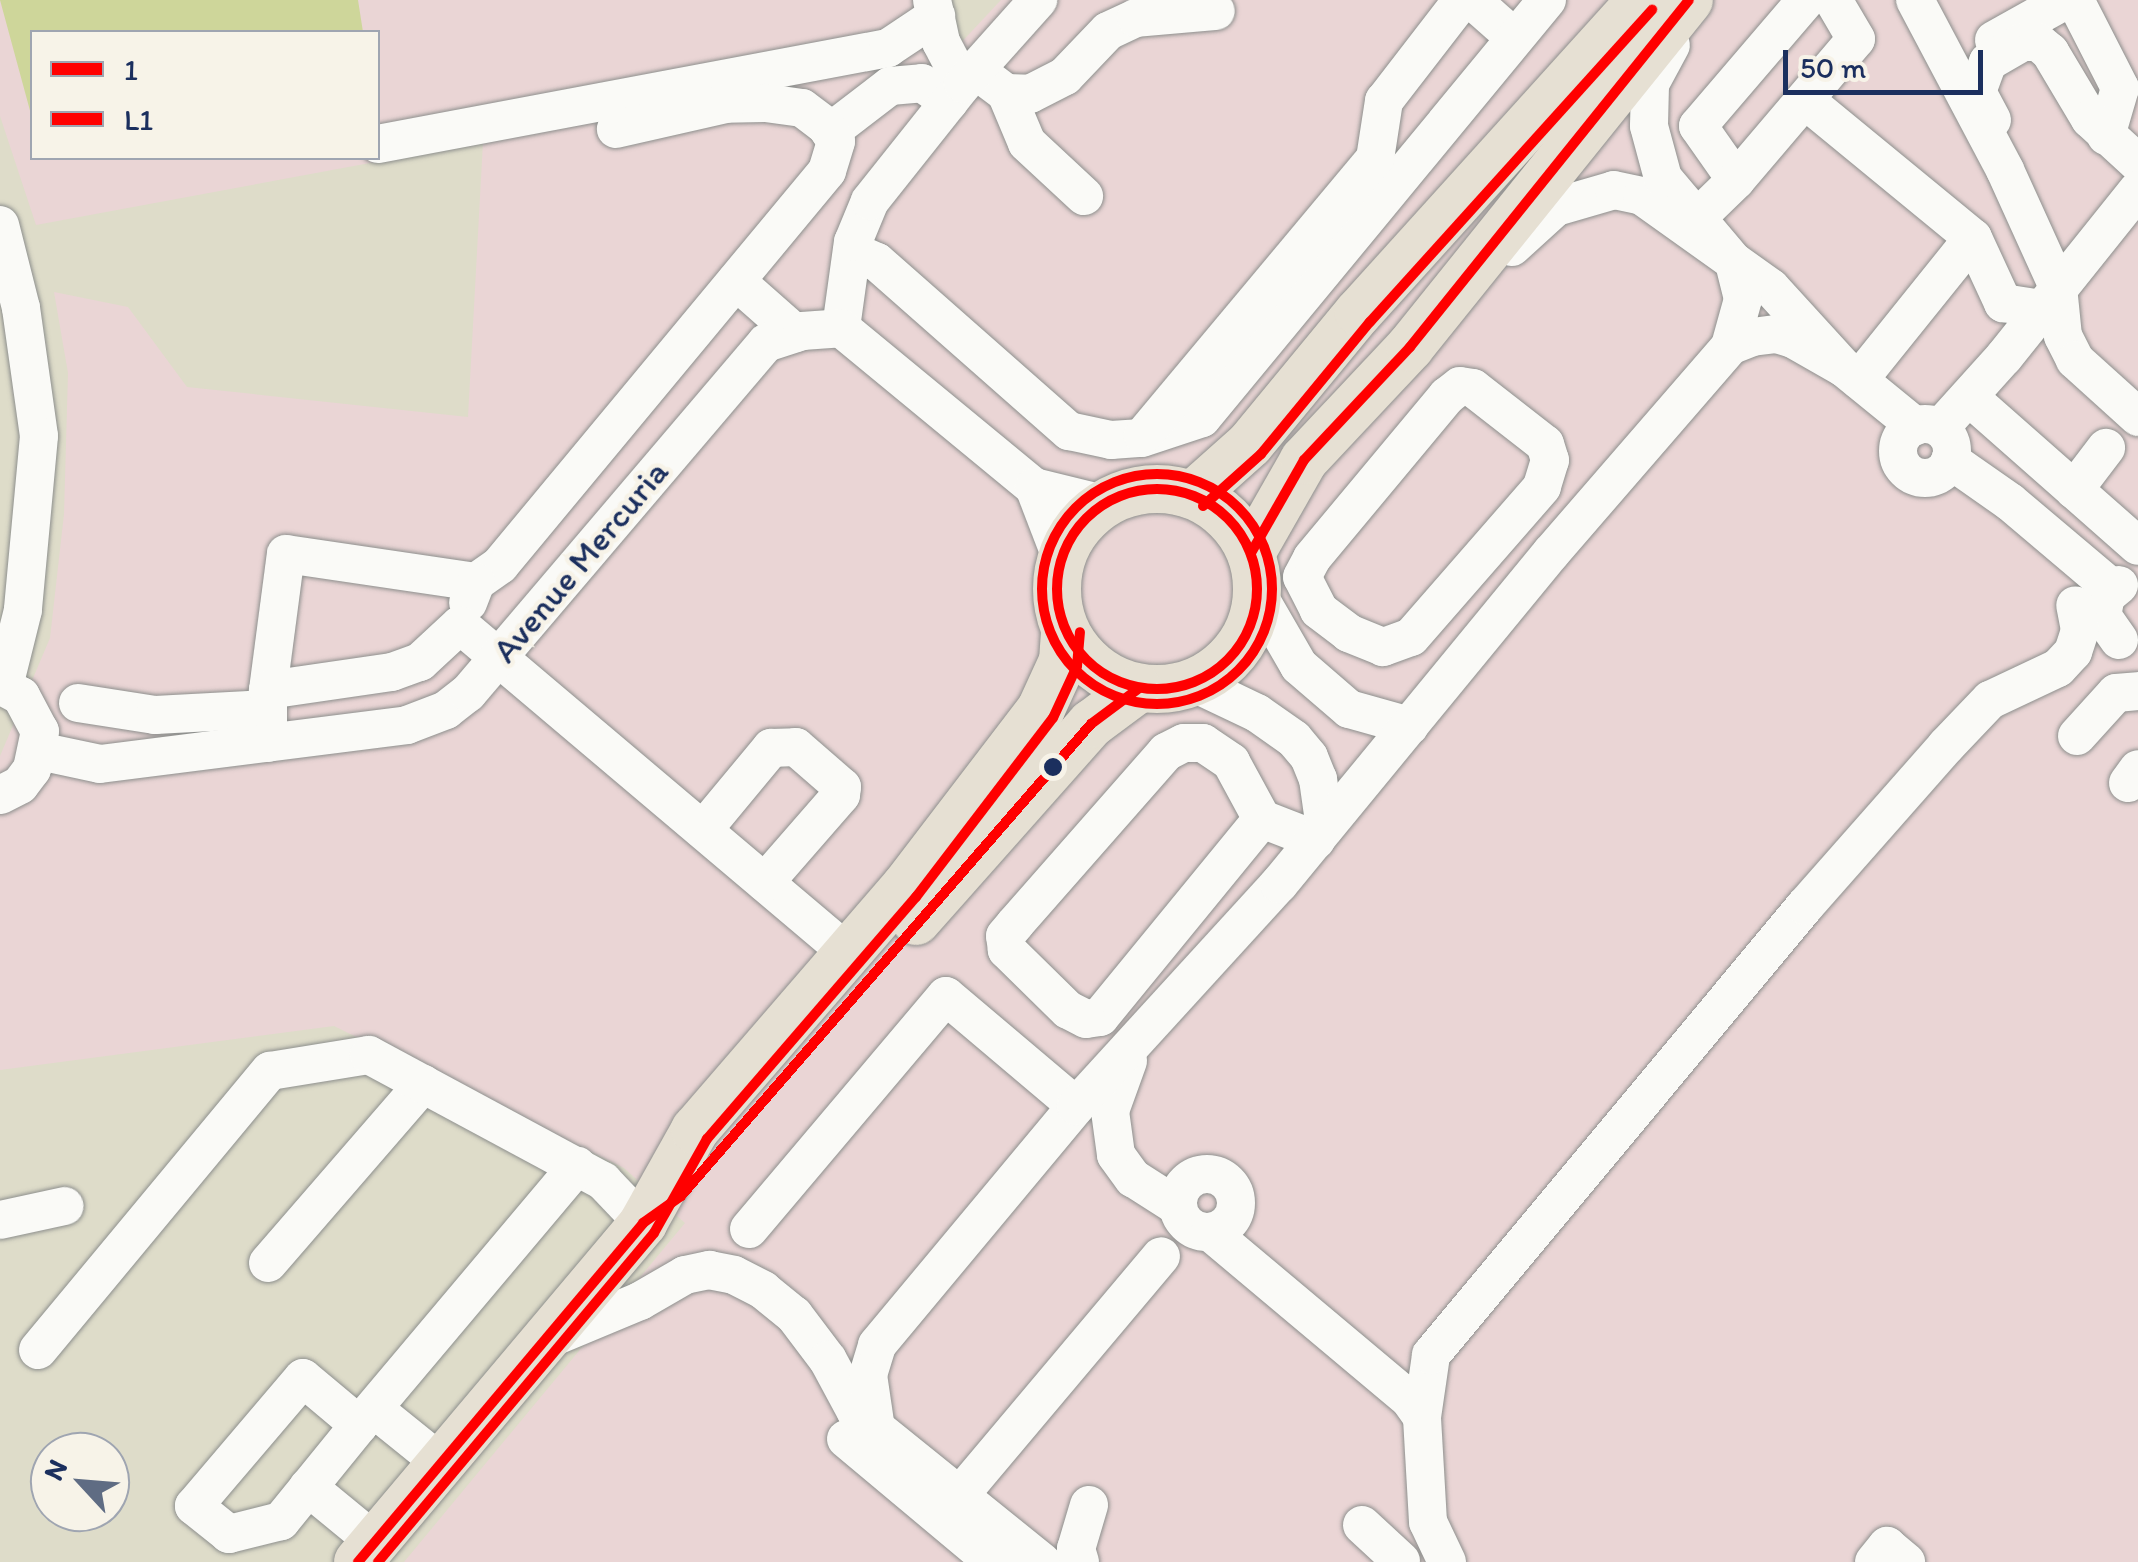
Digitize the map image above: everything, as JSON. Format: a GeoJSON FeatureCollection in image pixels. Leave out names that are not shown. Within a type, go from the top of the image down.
{"type":"FeatureCollection","features":[{"type":"Feature","properties":{"kind":"main road"},"geometry":{"type":"LineString","coordinates":[[1193,495],[1250,444],[1350,322],[1640,0]]}},
{"type":"Feature","properties":{"kind":"main road"},"geometry":{"type":"LineString","coordinates":[[1254,574],[1229,518],[1193,495],[1147,490],[1103,504],[1080,525],[1062,560],[1057,604],[1065,631],[1087,662],[1103,674],[1138,688],[1166,690],[1194,684],[1219,669],[1239,648],[1252,623],[1254,574],[1304,460],[1410,347],[1688,0]]}},
{"type":"Feature","properties":{"kind":"main road"},"geometry":{"type":"LineString","coordinates":[[366,1552],[643,1223],[696,1130],[905,887],[1041,709],[1063,661],[1065,631]]}},
{"type":"Feature","properties":{"kind":"main road"},"geometry":{"type":"LineString","coordinates":[[643,1223],[681,1196],[1091,724],[1138,688]]}},
{"type":"Feature","properties":{"kind":"street"},"geometry":{"type":"LineString","coordinates":[[1038,0],[974,87],[870,201],[852,250],[841,328],[1034,488],[1103,504]]}},
{"type":"Feature","properties":{"kind":"street"},"geometry":{"type":"LineString","coordinates":[[852,250],[877,262],[1069,430],[1111,440],[1142,438],[1202,418],[1308,288],[1388,168],[1384,101],[1462,0]]}},
{"type":"Feature","properties":{"kind":"street"},"geometry":{"type":"LineString","coordinates":[[1472,0],[1515,38]]}},
{"type":"Feature","properties":{"kind":"street"},"geometry":{"type":"LineString","coordinates":[[1142,438],[1547,0]]}},
{"type":"Feature","properties":{"kind":"street"},"geometry":{"type":"LineString","coordinates":[[861,1434],[868,1375],[877,1345],[1076,1106],[1320,834],[1730,346],[1743,299],[1734,262],[1663,178],[1649,126],[1650,84],[1696,0]]}},
{"type":"Feature","properties":{"kind":"street"},"geometry":{"type":"LineString","coordinates":[[1736,180],[1698,126],[1806,0]]}},
{"type":"Feature","properties":{"kind":"street"},"geometry":{"type":"LineString","coordinates":[[1697,218],[1736,180],[1856,40],[1833,0]]}},
{"type":"Feature","properties":{"kind":"street"},"geometry":{"type":"LineString","coordinates":[[1914,0],[2005,170],[2075,360],[2138,416]]}},
{"type":"Feature","properties":{"kind":"street"},"geometry":{"type":"LineString","coordinates":[[1947,66],[2066,0]]}},
{"type":"Feature","properties":{"kind":"street"},"geometry":{"type":"LineString","coordinates":[[2075,0],[2120,88],[2106,136]]}},
{"type":"Feature","properties":{"kind":"street"},"geometry":{"type":"LineString","coordinates":[[380,144],[888,48],[934,8],[942,42],[974,87],[1084,196]]}},
{"type":"Feature","properties":{"kind":"street"},"geometry":{"type":"LineString","coordinates":[[830,132],[890,86],[922,84],[1030,94],[1065,76],[1108,31],[1136,18],[1216,10]]}},
{"type":"Feature","properties":{"kind":"street"},"geometry":{"type":"LineString","coordinates":[[2005,170],[2002,141],[1977,92],[1988,62],[2022,42],[2038,42],[2050,52],[2079,102],[2106,136],[2138,163]]}},
{"type":"Feature","properties":{"kind":"street"},"geometry":{"type":"LineString","coordinates":[[2079,102],[2096,105],[2120,88]]}},
{"type":"Feature","properties":{"kind":"street"},"geometry":{"type":"LineString","coordinates":[[1805,100],[1973,238],[2003,303],[2050,298]]}},
{"type":"Feature","properties":{"kind":"street"},"geometry":{"type":"LineString","coordinates":[[78,703],[154,715],[268,714],[420,662],[460,624],[476,582],[500,565],[827,171],[836,141],[802,108],[765,103],[726,104],[616,129]]}},
{"type":"Feature","properties":{"kind":"street"},"geometry":{"type":"LineString","coordinates":[[1410,347],[1556,207],[1614,190],[1642,196],[1771,288],[1852,374],[2010,502],[2126,585],[2102,616],[2128,642]]}},
{"type":"Feature","properties":{"kind":"street"},"geometry":{"type":"LineString","coordinates":[[1935,438],[2138,190]]}},
{"type":"Feature","properties":{"kind":"street"},"geometry":{"type":"LineString","coordinates":[[0,224],[22,308],[39,436],[23,610],[2,685],[33,712],[40,751],[20,784],[0,796]]}},
{"type":"Feature","properties":{"kind":"street"},"geometry":{"type":"LineString","coordinates":[[1852,374],[1973,238]]}},
{"type":"Feature","properties":{"kind":"street"},"geometry":{"type":"LineString","coordinates":[[736,281],[794,333]]}},
{"type":"Feature","properties":{"kind":"street"},"geometry":{"type":"LineString","coordinates":[[1308,288],[1350,322]]}},
{"type":"Feature","properties":{"kind":"street","name":"Avenue Mercuria"},"geometry":{"type":"LineString","coordinates":[[40,751],[100,764],[268,714],[407,725],[446,710],[468,694],[766,343],[794,333],[841,328]]}},
{"type":"Feature","properties":{"kind":"street"},"geometry":{"type":"LineString","coordinates":[[1730,346],[1778,334],[1852,374]]}},
{"type":"Feature","properties":{"kind":"street"},"geometry":{"type":"LineString","coordinates":[[1460,386],[1473,388],[1545,444],[1550,460],[1542,487],[1411,637],[1383,647],[1348,633],[1319,610],[1302,577],[1312,558],[1446,396],[1460,386]]}},
{"type":"Feature","properties":{"kind":"street"},"geometry":{"type":"LineString","coordinates":[[1970,397],[2138,546]]}},
{"type":"Feature","properties":{"kind":"street"},"geometry":{"type":"LineString","coordinates":[[609,434],[656,472]]}},
{"type":"Feature","properties":{"kind":"street"},"geometry":{"type":"LineString","coordinates":[[2074,490],[2106,448]]}},
{"type":"Feature","properties":{"kind":"street"},"geometry":{"type":"LineString","coordinates":[[1034,488],[1062,560]]}},
{"type":"Feature","properties":{"kind":"street"},"geometry":{"type":"LineString","coordinates":[[268,714],[286,554],[476,582]]}},
{"type":"Feature","properties":{"kind":"street"},"geometry":{"type":"LineString","coordinates":[[1254,574],[1299,666],[1349,709],[1410,726]]}},
{"type":"Feature","properties":{"kind":"street"},"geometry":{"type":"LineString","coordinates":[[1362,1525],[1400,1562],[1442,1552],[1428,1522],[1422,1417],[1423,1382],[1430,1354],[1805,906],[1990,700],[2058,668],[2073,652],[2080,630],[2075,605]]}},
{"type":"Feature","properties":{"kind":"street"},"geometry":{"type":"LineString","coordinates":[[460,624],[848,953]]}},
{"type":"Feature","properties":{"kind":"street"},"geometry":{"type":"LineString","coordinates":[[1411,637],[1454,672]]}},
{"type":"Feature","properties":{"kind":"street"},"geometry":{"type":"LineString","coordinates":[[2073,652],[2128,642]]}},
{"type":"Feature","properties":{"kind":"street"},"geometry":{"type":"LineString","coordinates":[[1194,684],[1257,713],[1294,739],[1309,757],[1318,779],[1320,834]]}},
{"type":"Feature","properties":{"kind":"street"},"geometry":{"type":"LineString","coordinates":[[2078,736],[2116,693],[2138,692]]}},
{"type":"Feature","properties":{"kind":"street"},"geometry":{"type":"LineString","coordinates":[[1262,820],[1100,1017],[1086,1019],[1068,1010],[1006,950],[1005,936],[1166,752],[1184,744],[1203,743],[1231,762],[1262,820],[1320,834]]}},
{"type":"Feature","properties":{"kind":"street"},"geometry":{"type":"LineString","coordinates":[[704,830],[771,748],[796,747],[808,757],[842,787],[841,794],[765,882]]}},
{"type":"Feature","properties":{"kind":"street"},"geometry":{"type":"LineString","coordinates":[[749,1229],[946,996],[1076,1106]]}},
{"type":"Feature","properties":{"kind":"street"},"geometry":{"type":"LineString","coordinates":[[1133,1044],[1110,1111],[1116,1155],[1133,1178],[1177,1206],[1188,1226],[1210,1232],[1410,1400],[1422,1417]]}},
{"type":"Feature","properties":{"kind":"street"},"geometry":{"type":"LineString","coordinates":[[38,1350],[270,1071],[369,1055],[603,1180],[643,1223]]}},
{"type":"Feature","properties":{"kind":"street"},"geometry":{"type":"LineString","coordinates":[[268,1263],[422,1084]]}},
{"type":"Feature","properties":{"kind":"street"},"geometry":{"type":"LineString","coordinates":[[442,1463],[366,1417],[303,1378],[194,1506],[229,1534],[281,1521],[366,1417],[577,1166]]}},
{"type":"Feature","properties":{"kind":"street"},"geometry":{"type":"LineString","coordinates":[[1177,1206],[1183,1184],[1192,1177],[1214,1174],[1225,1180],[1236,1199],[1235,1210],[1221,1228],[1210,1232]]}},
{"type":"Feature","properties":{"kind":"street"},"geometry":{"type":"LineString","coordinates":[[0,1220],[65,1206]]}},
{"type":"Feature","properties":{"kind":"street"},"geometry":{"type":"LineString","coordinates":[[960,1494],[1161,1256]]}},
{"type":"Feature","properties":{"kind":"street"},"geometry":{"type":"LineString","coordinates":[[542,1342],[640,1300],[685,1275],[709,1270],[734,1274],[764,1290],[794,1315],[828,1360],[856,1412],[861,1434],[993,1562]]}},
{"type":"Feature","properties":{"kind":"street"},"geometry":{"type":"LineString","coordinates":[[861,1434],[960,1494],[1042,1562]]}},
{"type":"Feature","properties":{"kind":"street"},"geometry":{"type":"LineString","coordinates":[[308,1487],[366,1552]]}},
{"type":"Feature","properties":{"kind":"street"},"geometry":{"type":"LineString","coordinates":[[1080,1562],[1076,1549],[1089,1505]]}},
{"type":"Feature","properties":{"kind":"street"},"geometry":{"type":"LineString","coordinates":[[1874,1562],[1887,1546],[1906,1562]]}},
{"type":"Feature","properties":{"kind":"shaded area"},"geometry":{"type":"Polygon","coordinates":[[[0,0],[947,0],[956,48],[1001,0],[2138,0],[2138,1562],[404,1562],[685,1223],[624,1168],[334,1026],[0,1070],[0,756],[50,638],[64,514],[68,373],[54,292],[128,307],[187,387],[468,417],[483,142],[36,225],[0,116],[0,0]]]}},
{"type":"Feature","properties":{"kind":"green space"},"geometry":{"type":"Polygon","coordinates":[[[0,0],[358,0],[363,30],[30,30],[30,111],[0,0]]]}},
{"type":"Feature","properties":{"kind":"transit line","name":"1"},"geometry":{"type":"LineString","coordinates":[[1251,553],[1304,460],[1410,347],[1689,0]]}},
{"type":"Feature","properties":{"kind":"transit line","name":"L1"},"geometry":{"type":"LineString","coordinates":[[1203,506],[1261,454],[1370,322],[1652,10]]}},
{"type":"Feature","properties":{"kind":"transit line","name":"L1"},"geometry":{"type":"LineString","coordinates":[[1157,474],[1201,483],[1238,508],[1263,545],[1272,589],[1263,633],[1238,670],[1201,695],[1157,704],[1113,695],[1076,670],[1051,633],[1042,589],[1051,545],[1076,508],[1113,483],[1157,474]]}},
{"type":"Feature","properties":{"kind":"transit line","name":"1"},"geometry":{"type":"LineString","coordinates":[[1157,489],[1195,496],[1228,518],[1250,551],[1257,589],[1250,627],[1228,660],[1195,682],[1157,689],[1119,682],[1086,660],[1064,627],[1057,589],[1064,551],[1086,518],[1119,496],[1157,489]]}},
{"type":"Feature","properties":{"kind":"transit line","name":"L1"},"geometry":{"type":"LineString","coordinates":[[378,1562],[654,1233],[707,1139],[916,897],[1053,718],[1077,666],[1080,632]]}},
{"type":"Feature","properties":{"kind":"transit line","name":"1"},"geometry":{"type":"LineString","coordinates":[[358,1562],[643,1223],[681,1196],[1091,724],[1138,689]]}}]}
